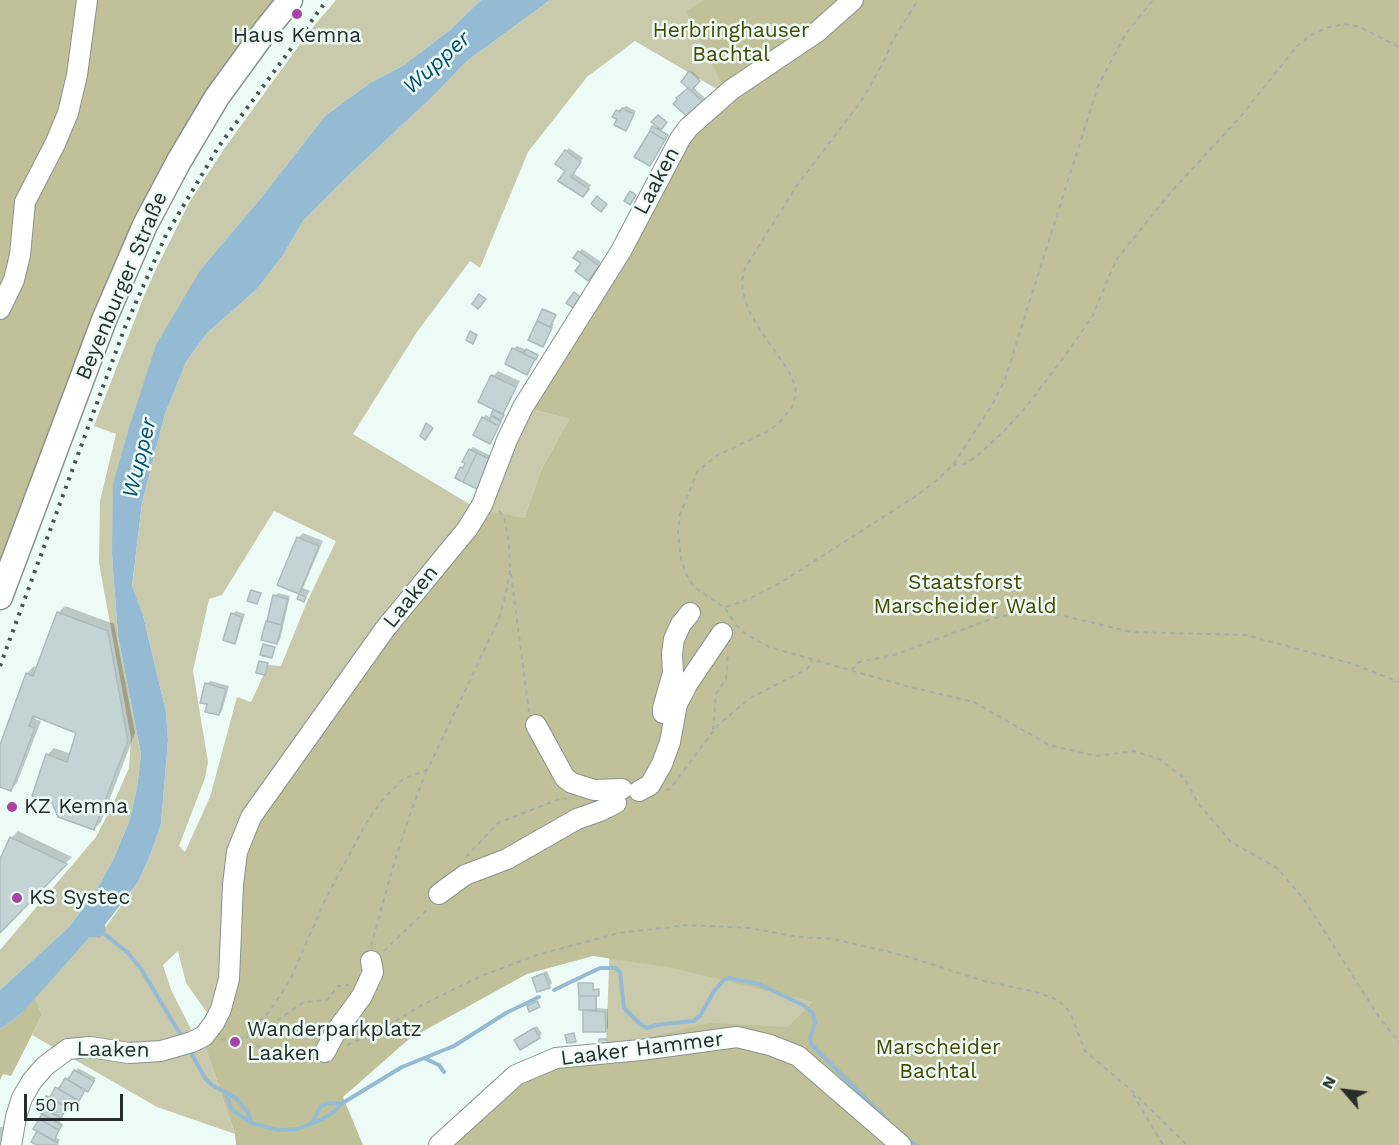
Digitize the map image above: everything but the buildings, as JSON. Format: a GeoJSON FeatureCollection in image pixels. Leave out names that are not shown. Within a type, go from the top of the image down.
{"type":"FeatureCollection","features":[{"type":"Feature","properties":{"kind":"main road","name":"Beyenburger Straße"},"geometry":{"type":"LineString","coordinates":[[0,597],[89,358],[146,225],[179,160],[217,97],[250,50],[290,0]]}},
{"type":"Feature","properties":{"kind":"street"},"geometry":{"type":"LineString","coordinates":[[0,309],[14,280],[20,255],[25,202],[68,113],[77,75],[87,0]]}},
{"type":"Feature","properties":{"kind":"street","name":"Laaken"},"geometry":{"type":"LineString","coordinates":[[11,1145],[22,1098],[32,1081],[45,1066],[68,1049],[90,1047],[143,1053],[191,1042],[214,1023],[221,1009],[229,979],[233,885],[237,852],[251,816],[385,629],[468,528],[482,504],[523,406],[621,251],[688,128],[732,90],[817,32],[853,0]]}},
{"type":"Feature","properties":{"kind":"street"},"geometry":{"type":"LineString","coordinates":[[670,742],[663,708],[672,682],[674,639],[690,612]]}},
{"type":"Feature","properties":{"kind":"street"},"geometry":{"type":"LineString","coordinates":[[439,894],[465,875],[507,859],[577,819],[600,811],[626,794],[650,785],[662,764],[670,742],[676,704],[688,683],[729,634]]}},
{"type":"Feature","properties":{"kind":"street"},"geometry":{"type":"LineString","coordinates":[[533,722],[565,778],[572,783],[594,790],[626,794]]}},
{"type":"Feature","properties":{"kind":"street"},"geometry":{"type":"LineString","coordinates":[[324,1052],[334,1033],[362,996],[373,972],[371,961]]}},
{"type":"Feature","properties":{"kind":"street","name":"Laaker Hammer"},"geometry":{"type":"LineString","coordinates":[[440,1145],[516,1075],[556,1058],[641,1050],[737,1037],[770,1045],[798,1056],[901,1145]]}},
{"type":"Feature","properties":{"kind":"path"},"geometry":{"type":"LineString","coordinates":[[812,660],[807,669],[750,698],[713,730],[716,694],[726,679],[729,634],[725,608],[694,586],[686,574],[679,546],[680,514],[697,472],[706,462],[770,430],[792,407],[796,394],[795,385],[788,370],[748,309],[742,292],[745,268],[798,184],[862,100],[894,38],[918,0]]}},
{"type":"Feature","properties":{"kind":"path"},"geometry":{"type":"LineString","coordinates":[[725,608],[747,600],[780,583],[916,496],[953,465],[992,405],[1005,379],[1098,86],[1125,35],[1153,0]]}},
{"type":"Feature","properties":{"kind":"path"},"geometry":{"type":"LineString","coordinates":[[953,465],[964,464],[976,457],[1026,407],[1093,315],[1116,260],[1172,191],[1241,116],[1298,46],[1311,35],[1329,27],[1344,24],[1360,27],[1399,47]]}},
{"type":"Feature","properties":{"kind":"path"},"geometry":{"type":"LineString","coordinates":[[497,508],[504,518],[509,543],[510,570],[533,722]]}},
{"type":"Feature","properties":{"kind":"path"},"geometry":{"type":"LineString","coordinates":[[371,961],[370,951],[411,811],[428,769],[498,621],[510,570]]}},
{"type":"Feature","properties":{"kind":"path"},"geometry":{"type":"LineString","coordinates":[[852,670],[860,662],[894,655],[991,619],[1034,609],[1132,632],[1246,635],[1350,663],[1399,682]]}},
{"type":"Feature","properties":{"kind":"path"},"geometry":{"type":"LineString","coordinates":[[729,634],[747,635],[769,647],[812,660],[974,702],[1049,745],[1096,756],[1134,751],[1159,759],[1184,778],[1198,803],[1231,842],[1277,868],[1304,898],[1381,1020],[1399,1042]]}},
{"type":"Feature","properties":{"kind":"path"},"geometry":{"type":"LineString","coordinates":[[237,1042],[270,1011],[290,980],[326,898],[368,820],[384,798],[402,780],[428,769]]}},
{"type":"Feature","properties":{"kind":"path"},"geometry":{"type":"LineString","coordinates":[[559,794],[562,798]]}},
{"type":"Feature","properties":{"kind":"path"},"geometry":{"type":"LineString","coordinates":[[191,1042],[237,1042],[313,1056],[376,1032],[424,1004],[481,976],[537,955],[619,933],[688,925],[750,928],[798,937],[832,939],[906,956],[984,981],[1036,992],[1058,1000],[1070,1012],[1084,1051],[1130,1089],[1187,1145]]}},
{"type":"Feature","properties":{"kind":"path"},"geometry":{"type":"LineString","coordinates":[[1130,1089],[1163,1145]]}},
{"type":"Feature","properties":{"kind":"green space"},"geometry":{"type":"Polygon","coordinates":[[[0,0],[283,0],[212,94],[0,577],[0,0]]]}},
{"type":"Feature","properties":{"kind":"green space"},"geometry":{"type":"Polygon","coordinates":[[[336,0],[481,0],[450,30],[404,65],[370,83],[325,116],[261,198],[201,269],[112,555],[118,636],[141,754],[137,788],[129,822],[114,858],[96,891],[69,927],[0,990],[0,950],[96,837],[129,768],[131,738],[99,563],[100,501],[116,434],[94,426],[142,301],[189,203],[224,149],[308,33],[336,0]]]}},
{"type":"Feature","properties":{"kind":"green space","name":"Herbringhauser Bachtal"},"geometry":{"type":"Polygon","coordinates":[[[550,0],[868,0],[720,91],[635,41],[587,77],[528,152],[480,268],[470,261],[417,332],[353,434],[476,508],[523,407],[569,419],[541,470],[524,518],[229,979],[213,1021],[186,983],[178,951],[163,965],[171,990],[193,1033],[203,1040],[235,1134],[157,1107],[32,1035],[42,1015],[35,997],[90,937],[105,928],[138,882],[161,824],[168,740],[166,712],[143,615],[132,587],[142,503],[165,414],[186,362],[207,333],[257,289],[283,255],[303,221],[467,61],[550,0]],[[274,511],[222,595],[209,599],[193,671],[208,762],[205,778],[179,846],[185,852],[210,797],[237,697],[251,702],[268,665],[281,666],[307,602],[336,541],[274,511]]]}},
{"type":"Feature","properties":{"kind":"green space","name":"Staatsforst Marscheider Wald"},"geometry":{"type":"Polygon","coordinates":[[[705,0],[1399,0],[1399,1145],[445,1145],[511,1084],[634,1041],[709,1023],[788,1027],[813,1002],[673,968],[593,956],[527,974],[409,1039],[343,1097],[363,1145],[236,1145],[235,1134],[203,1040],[220,1008],[236,853],[476,509],[524,518],[541,470],[569,419],[523,407],[662,171],[727,94],[686,11],[705,0]]]}},
{"type":"Feature","properties":{"kind":"green space"},"geometry":{"type":"Polygon","coordinates":[[[610,939],[1059,1012],[606,1050],[610,939]]]}},
{"type":"Feature","properties":{"kind":"green space"},"geometry":{"type":"Polygon","coordinates":[[[35,997],[42,1015],[11,1076],[3,1074],[0,1080],[0,1029],[20,1015],[35,997]]]}},
{"type":"Feature","properties":{"kind":"water","name":"Wupper"},"geometry":{"type":"Polygon","coordinates":[[[481,0],[550,0],[467,61],[352,172],[303,221],[283,255],[257,289],[207,333],[186,362],[165,414],[142,503],[132,586],[143,615],[166,712],[168,740],[161,824],[138,882],[105,925],[104,934],[99,938],[90,937],[20,1015],[0,1029],[0,990],[69,927],[96,891],[114,858],[129,822],[137,788],[141,754],[118,636],[112,555],[113,484],[156,345],[201,269],[261,198],[325,116],[370,83],[404,65],[450,30],[481,0]]]}},
{"type":"Feature","properties":{"kind":"waterway"},"geometry":{"type":"LineString","coordinates":[[102,932],[128,953],[141,969],[182,1037]]}},
{"type":"Feature","properties":{"kind":"waterway"},"geometry":{"type":"LineString","coordinates":[[554,990],[600,968],[615,968],[620,972],[624,1008],[647,1028],[693,1021],[700,1016],[714,991],[725,979],[759,984],[803,1005],[813,1013],[815,1023],[810,1038],[812,1045],[888,1121]]}},
{"type":"Feature","properties":{"kind":"waterway"},"geometry":{"type":"LineString","coordinates":[[189,1049],[205,1078],[212,1085],[236,1098],[249,1114],[251,1123],[278,1130],[298,1129],[323,1119],[341,1104],[402,1067],[454,1046],[506,1013],[539,997]]}},
{"type":"Feature","properties":{"kind":"waterway"},"geometry":{"type":"LineString","coordinates":[[426,1059],[439,1065],[444,1072]]}},
{"type":"Feature","properties":{"kind":"waterway"},"geometry":{"type":"LineString","coordinates":[[226,1094],[232,1110],[250,1122]]}},
{"type":"Feature","properties":{"kind":"waterway"},"geometry":{"type":"LineString","coordinates":[[312,1123],[321,1106],[329,1103],[341,1104]]}},
{"type":"Feature","properties":{"kind":"waterway"},"geometry":{"type":"LineString","coordinates":[[907,1138],[915,1145]]}},
{"type":"Feature","properties":{"kind":"railway"},"geometry":{"type":"LineString","coordinates":[[0,666],[125,327],[166,235],[219,146],[327,0]]}},
{"type":"Feature","properties":{"kind":"place","name":"Haus Kemna"},"geometry":{"type":"Point","coordinates":[297,14]}},
{"type":"Feature","properties":{"kind":"place","name":"KZ Kemna"},"geometry":{"type":"Point","coordinates":[12,807]}},
{"type":"Feature","properties":{"kind":"place","name":"KS Systec"},"geometry":{"type":"Point","coordinates":[17,898]}},
{"type":"Feature","properties":{"kind":"place","name":"Wanderparkplatz Laaken"},"geometry":{"type":"Point","coordinates":[235,1042]}},
{"type":"Feature","properties":{"kind":"park label","name":"Marscheider Bachtal"},"geometry":{"type":"Point","coordinates":[938,1060]}}]}
